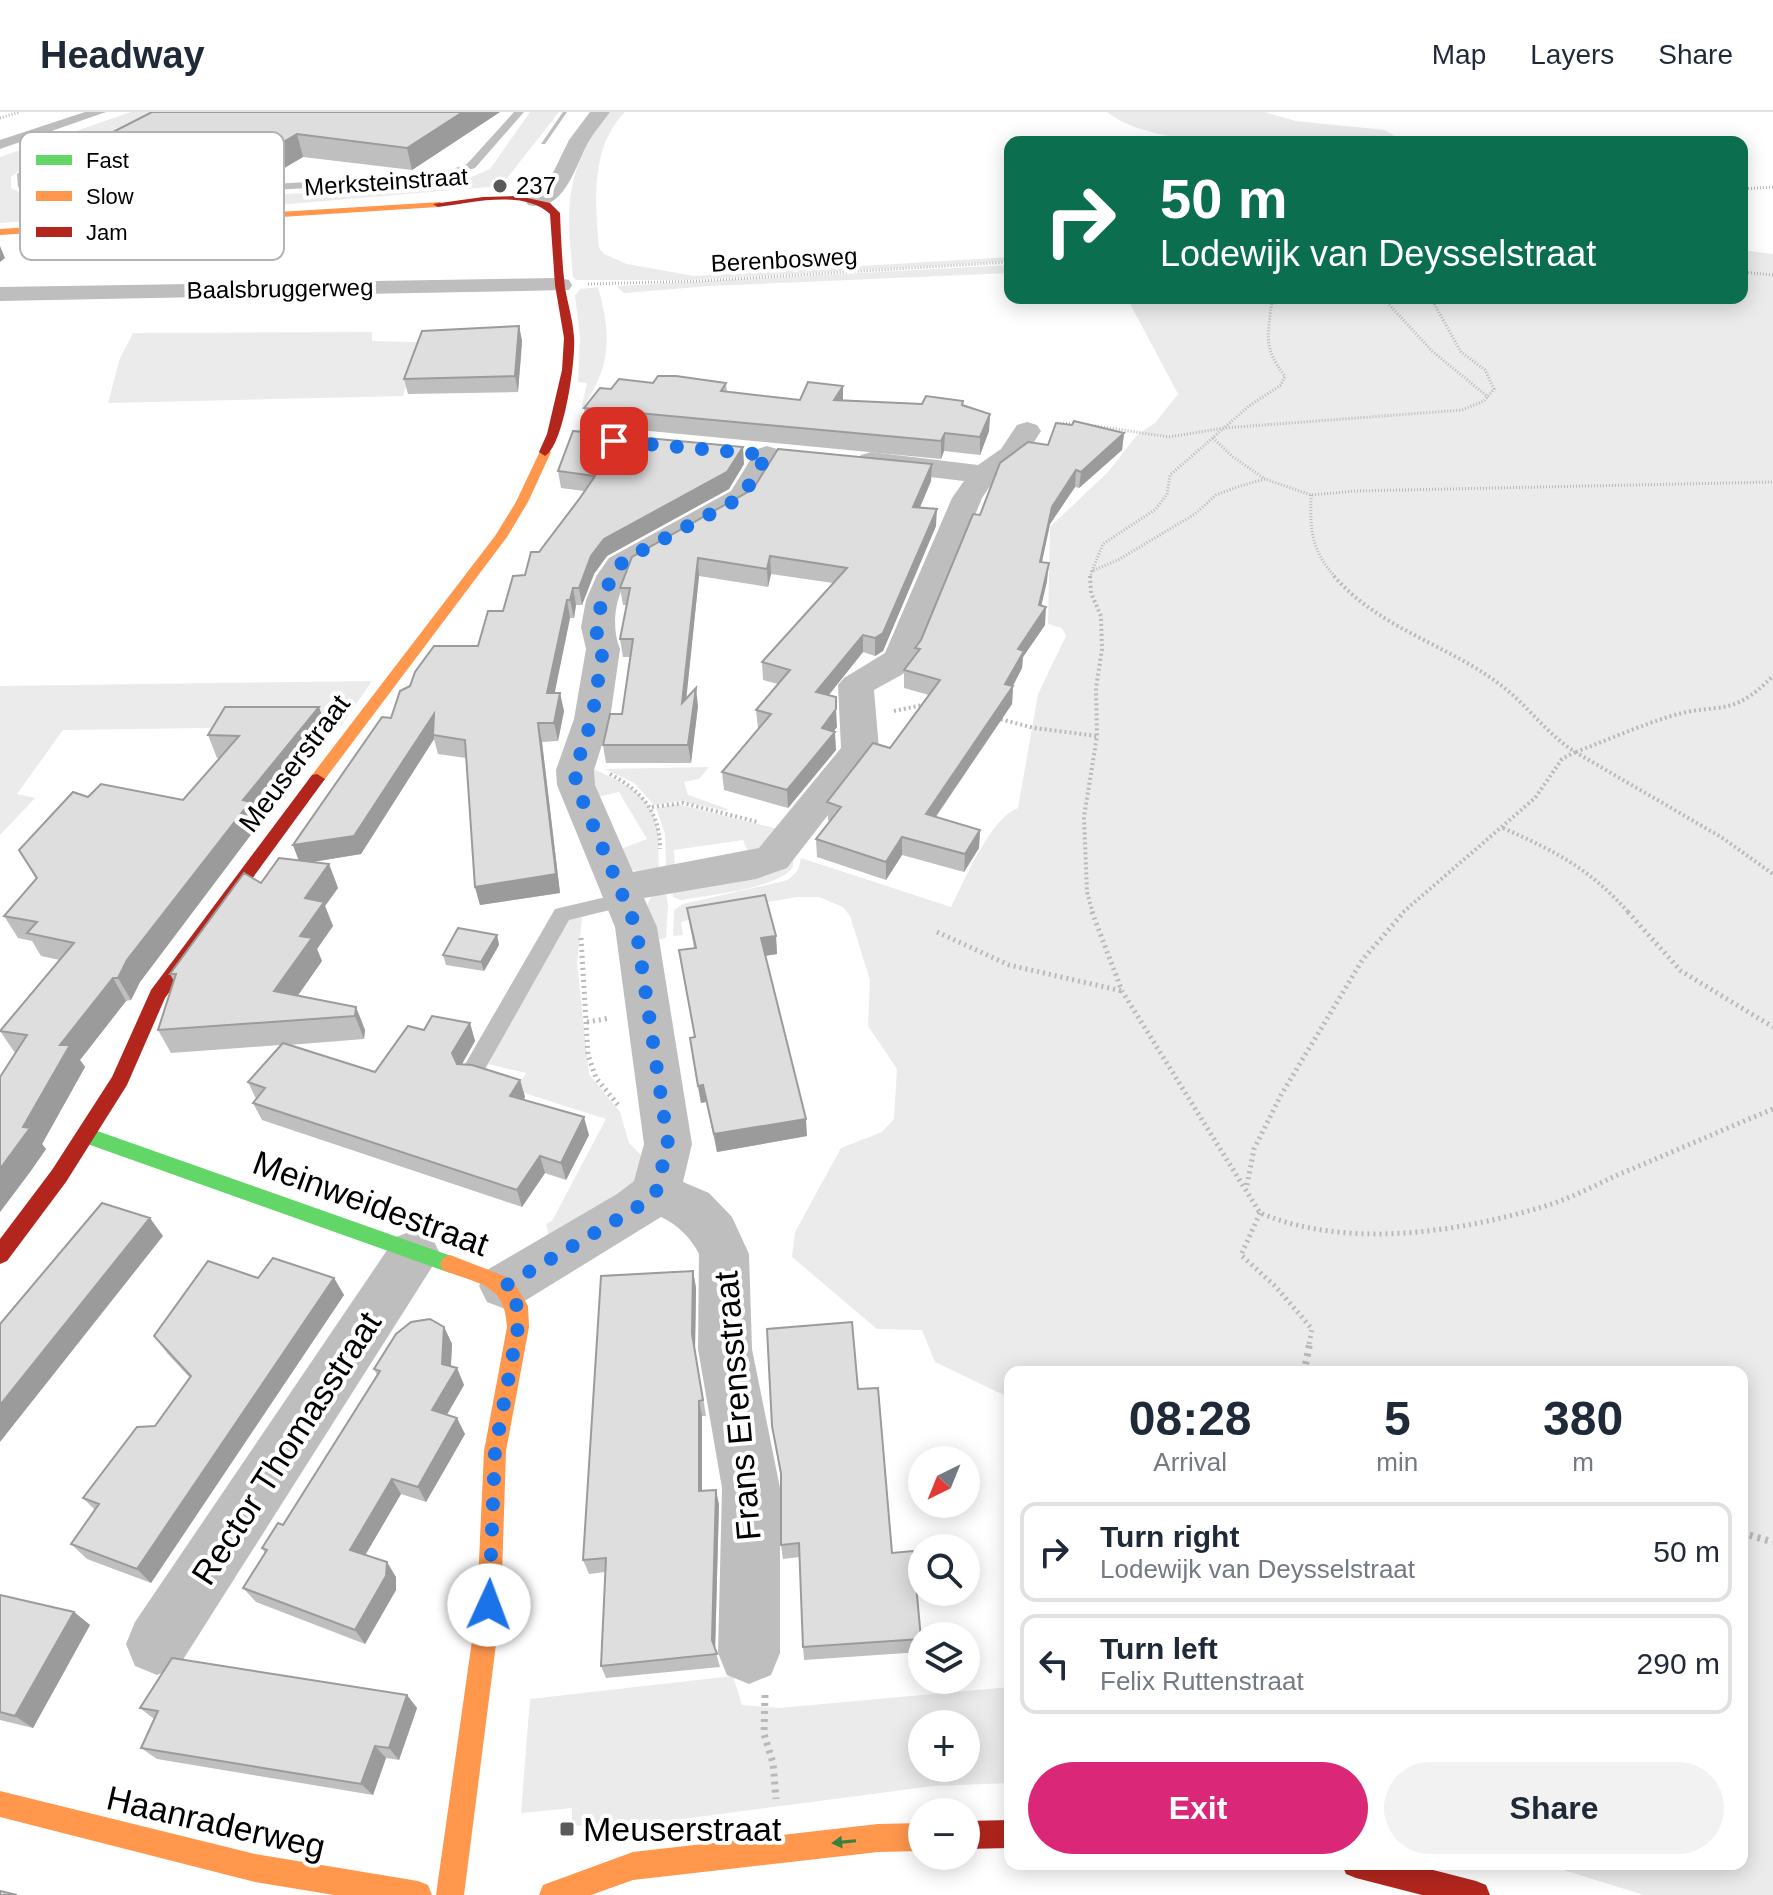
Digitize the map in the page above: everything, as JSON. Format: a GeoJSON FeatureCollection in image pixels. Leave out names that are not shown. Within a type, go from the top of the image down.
{"type":"FeatureCollection","features":[{"type":"Feature","properties":{"kind":"street"},"geometry":{"type":"LineString","coordinates":[[536,200],[557,187],[579,140],[600,112]]}},
{"type":"Feature","properties":{"kind":"street","name":"Merksteinstraat"},"geometry":{"type":"LineString","coordinates":[[284,213],[507,198],[536,200]]}},
{"type":"Feature","properties":{"kind":"street","name":"Meuserstraat"},"geometry":{"type":"LineString","coordinates":[[0,1255],[86,1135],[136,1049],[145,1018],[157,995],[335,754],[403,670],[501,537],[541,467],[563,400],[569,338],[560,285],[554,210],[536,200]]}},
{"type":"Feature","properties":{"kind":"street","name":"Merksteinstraat"},"geometry":{"type":"LineString","coordinates":[[0,232],[20,231]]}},
{"type":"Feature","properties":{"kind":"street","name":"Baalsbruggerweg"},"geometry":{"type":"LineString","coordinates":[[0,294],[560,285]]}},
{"type":"Feature","properties":{"kind":"street"},"geometry":{"type":"LineString","coordinates":[[609,899],[765,863],[791,836],[860,749],[856,685],[891,667],[901,657],[967,498],[983,474],[1012,455],[1027,431]]}},
{"type":"Feature","properties":{"kind":"street"},"geometry":{"type":"LineString","coordinates":[[553,434],[584,438]]}},
{"type":"Feature","properties":{"kind":"street"},"geometry":{"type":"LineString","coordinates":[[737,452],[799,456]]}},
{"type":"Feature","properties":{"kind":"street"},"geometry":{"type":"LineString","coordinates":[[505,1286],[635,1209],[656,1192],[668,1144],[636,927],[609,899],[576,785],[575,770],[592,719],[603,649],[596,639],[601,603],[620,563],[742,497],[767,455]]}},
{"type":"Feature","properties":{"kind":"street"},"geometry":{"type":"LineString","coordinates":[[847,459],[983,474]]}},
{"type":"Feature","properties":{"kind":"street","name":"Meinweidestraat"},"geometry":{"type":"LineString","coordinates":[[86,1135],[505,1286],[517,1306],[518,1327],[495,1451],[489,1605],[450,1895]]}},
{"type":"Feature","properties":{"kind":"street","name":"Frans Erensstraat"},"geometry":{"type":"LineString","coordinates":[[656,1192],[691,1208],[714,1232],[724,1254],[725,1349],[751,1488],[749,1653]]}},
{"type":"Feature","properties":{"kind":"street","name":"Rector Thomasstraat"},"geometry":{"type":"LineString","coordinates":[[157,1644],[414,1252]]}},
{"type":"Feature","properties":{"kind":"street","name":"Haanraderweg"},"geometry":{"type":"LineString","coordinates":[[0,1804],[255,1868],[418,1895]]}},
{"type":"Feature","properties":{"kind":"street"},"geometry":{"type":"LineString","coordinates":[[980,1835],[1004,1834]]}},
{"type":"Feature","properties":{"kind":"street"},"geometry":{"type":"LineString","coordinates":[[553,1895],[633,1866],[878,1838],[908,1837]]}},
{"type":"Feature","properties":{"kind":"street"},"geometry":{"type":"LineString","coordinates":[[1343,1895],[1344,1870]]}},
{"type":"Feature","properties":{"kind":"street"},"geometry":{"type":"LineString","coordinates":[[1379,1870],[1476,1895]]}},
{"type":"Feature","properties":{"kind":"lane"},"geometry":{"type":"LineString","coordinates":[[125,132],[181,112]]}},
{"type":"Feature","properties":{"kind":"lane"},"geometry":{"type":"LineString","coordinates":[[284,186],[437,178],[471,166],[519,112]]}},
{"type":"Feature","properties":{"kind":"lane"},"geometry":{"type":"LineString","coordinates":[[472,1072],[562,914],[609,899]]}},
{"type":"Feature","properties":{"kind":"path"},"geometry":{"type":"LineString","coordinates":[[0,118],[20,112]]}},
{"type":"Feature","properties":{"kind":"path"},"geometry":{"type":"LineString","coordinates":[[1748,189],[1773,187]]}},
{"type":"Feature","properties":{"kind":"path","name":"Berenbosweg"},"geometry":{"type":"LineString","coordinates":[[560,285],[698,281],[1004,262]]}},
{"type":"Feature","properties":{"kind":"path"},"geometry":{"type":"LineString","coordinates":[[1748,273],[1773,275]]}},
{"type":"Feature","properties":{"kind":"path"},"geometry":{"type":"LineString","coordinates":[[1272,304],[1268,347],[1270,357],[1285,376],[1281,385],[1249,406],[1170,475],[1168,493],[1158,506],[1107,539],[1093,561],[1091,593],[1101,616],[1102,649],[1096,688],[1097,736],[1084,817],[1087,892],[1095,922],[1122,991],[1260,1213],[1286,1224],[1328,1232],[1389,1233],[1466,1225],[1544,1207],[1773,1109]]}},
{"type":"Feature","properties":{"kind":"path"},"geometry":{"type":"LineString","coordinates":[[1388,304],[1453,371],[1488,397]]}},
{"type":"Feature","properties":{"kind":"path"},"geometry":{"type":"LineString","coordinates":[[1027,431],[1063,423],[1169,437],[1224,428],[1462,410],[1488,397],[1494,389],[1485,370],[1461,352],[1434,304]]}},
{"type":"Feature","properties":{"kind":"path"},"geometry":{"type":"LineString","coordinates":[[1213,438],[1233,457],[1265,479],[1311,495],[1355,491],[1773,482]]}},
{"type":"Feature","properties":{"kind":"path"},"geometry":{"type":"LineString","coordinates":[[1092,571],[1118,560],[1195,514],[1216,495],[1265,479]]}},
{"type":"Feature","properties":{"kind":"path"},"geometry":{"type":"LineString","coordinates":[[1311,495],[1308,526],[1326,568],[1371,611],[1502,686],[1553,739],[1721,837],[1773,874]]}},
{"type":"Feature","properties":{"kind":"path"},"geometry":{"type":"LineString","coordinates":[[1246,1186],[1254,1149],[1281,1095],[1363,959],[1393,921],[1535,798],[1562,759],[1673,715],[1736,706],[1755,694],[1773,676]]}},
{"type":"Feature","properties":{"kind":"path"},"geometry":{"type":"LineString","coordinates":[[857,708],[900,711],[930,703]]}},
{"type":"Feature","properties":{"kind":"path"},"geometry":{"type":"LineString","coordinates":[[995,718],[1034,728],[1097,736]]}},
{"type":"Feature","properties":{"kind":"path"},"geometry":{"type":"LineString","coordinates":[[652,807],[675,803],[700,807],[786,830],[791,836]]}},
{"type":"Feature","properties":{"kind":"path"},"geometry":{"type":"LineString","coordinates":[[1503,828],[1555,851],[1602,883],[1681,971],[1773,1027]]}},
{"type":"Feature","properties":{"kind":"path"},"geometry":{"type":"LineString","coordinates":[[609,899],[580,956],[588,1055],[596,1078],[622,1111]]}},
{"type":"Feature","properties":{"kind":"path"},"geometry":{"type":"LineString","coordinates":[[937,932],[1009,965],[1122,991]]}},
{"type":"Feature","properties":{"kind":"path"},"geometry":{"type":"LineString","coordinates":[[1260,1213],[1241,1255],[1276,1287],[1312,1329],[1305,1366]]}},
{"type":"Feature","properties":{"kind":"path"},"geometry":{"type":"LineString","coordinates":[[1748,1535],[1773,1542]]}},
{"type":"Feature","properties":{"kind":"path"},"geometry":{"type":"LineString","coordinates":[[764,1734],[773,1763],[774,1780]]}},
{"type":"Feature","properties":{"kind":"shaded area"},"geometry":{"type":"Polygon","coordinates":[[[85,112],[106,112],[49,132],[24,132],[85,112]]]}},
{"type":"Feature","properties":{"kind":"shaded area"},"geometry":{"type":"Polygon","coordinates":[[[131,112],[174,112],[119,132],[73,132],[131,112]]]}},
{"type":"Feature","properties":{"kind":"shaded area"},"geometry":{"type":"Polygon","coordinates":[[[530,112],[559,112],[501,186],[284,204],[284,194],[453,185],[490,169],[530,112]]]}},
{"type":"Feature","properties":{"kind":"shaded area"},"geometry":{"type":"Polygon","coordinates":[[[608,112],[625,112],[614,126],[600,159],[596,212],[599,248],[604,254],[627,264],[694,276],[1004,257],[1004,261],[685,280],[576,280],[573,277],[569,229],[571,190],[583,154],[608,112]]]}},
{"type":"Feature","properties":{"kind":"shaded area"},"geometry":{"type":"Polygon","coordinates":[[[1107,112],[1264,112],[1296,121],[1385,130],[1394,136],[1172,136],[1132,126],[1107,112]]]}},
{"type":"Feature","properties":{"kind":"shaded area"},"geometry":{"type":"Polygon","coordinates":[[[20,133],[20,142],[0,149],[0,140],[20,133]]]}},
{"type":"Feature","properties":{"kind":"shaded area"},"geometry":{"type":"Polygon","coordinates":[[[20,150],[20,170],[11,177],[11,188],[20,192],[20,222],[0,223],[0,157],[20,150]]]}},
{"type":"Feature","properties":{"kind":"shaded area"},"geometry":{"type":"Polygon","coordinates":[[[1748,251],[1773,254],[1773,1895],[1644,1895],[1563,1870],[1748,1870],[1748,1366],[1004,1366],[1004,1395],[935,1362],[922,1330],[877,1329],[792,1257],[795,1232],[841,1148],[882,1132],[894,1119],[897,1069],[868,1026],[870,980],[850,916],[843,907],[819,897],[797,897],[690,915],[689,920],[681,922],[683,935],[673,936],[674,910],[683,904],[788,880],[798,870],[801,858],[951,907],[988,837],[1008,814],[1018,808],[1038,694],[1066,636],[1062,628],[1048,624],[1050,527],[1108,472],[1137,435],[1155,423],[1178,394],[1130,304],[1748,304],[1748,251]]]}},
{"type":"Feature","properties":{"kind":"shaded area"},"geometry":{"type":"Polygon","coordinates":[[[1004,265],[1004,273],[710,286],[624,293],[616,286],[1004,265]]]}},
{"type":"Feature","properties":{"kind":"shaded area"},"geometry":{"type":"Polygon","coordinates":[[[598,287],[607,336],[606,351],[598,380],[581,410],[587,383],[578,382],[580,336],[575,296],[580,289],[598,287]]]}},
{"type":"Feature","properties":{"kind":"shaded area"},"geometry":{"type":"Polygon","coordinates":[[[372,332],[372,341],[448,343],[446,354],[522,352],[520,371],[412,383],[405,388],[403,396],[108,403],[120,358],[133,333],[372,332]]]}},
{"type":"Feature","properties":{"kind":"shaded area"},"geometry":{"type":"Polygon","coordinates":[[[372,681],[341,726],[63,730],[17,794],[35,798],[0,835],[0,686],[372,681]]]}},
{"type":"Feature","properties":{"kind":"shaded area"},"geometry":{"type":"Polygon","coordinates":[[[709,767],[699,779],[684,782],[688,795],[728,809],[726,811],[680,801],[654,805],[634,783],[605,769],[709,767]]]}},
{"type":"Feature","properties":{"kind":"shaded area"},"geometry":{"type":"Polygon","coordinates":[[[593,769],[626,785],[651,809],[658,833],[659,872],[628,870],[618,850],[647,839],[619,792],[594,798],[593,769]]]}},
{"type":"Feature","properties":{"kind":"shaded area"},"geometry":{"type":"Polygon","coordinates":[[[677,804],[786,831],[750,857],[743,840],[674,850],[675,870],[666,871],[665,834],[656,808],[677,804]]]}},
{"type":"Feature","properties":{"kind":"shaded area"},"geometry":{"type":"Polygon","coordinates":[[[793,847],[793,867],[773,881],[681,900],[673,897],[671,886],[793,847]]]}},
{"type":"Feature","properties":{"kind":"shaded area"},"geometry":{"type":"Polygon","coordinates":[[[665,888],[668,904],[666,938],[655,940],[648,916],[648,903],[665,888]]]}},
{"type":"Feature","properties":{"kind":"shaded area"},"geometry":{"type":"Polygon","coordinates":[[[580,914],[577,963],[589,1074],[620,1112],[629,1143],[652,1166],[647,1177],[550,1239],[546,1224],[552,1221],[606,1119],[515,1090],[526,1073],[488,1064],[566,920],[580,914]]]}},
{"type":"Feature","properties":{"kind":"shaded area"},"geometry":{"type":"Polygon","coordinates":[[[733,1676],[742,1705],[779,1708],[933,1694],[980,1694],[980,1690],[1004,1688],[1004,1783],[933,1786],[675,1820],[572,1826],[572,1808],[521,1813],[530,1699],[733,1676]]]}},
{"type":"Feature","properties":{"kind":"building"},"geometry":{"type":"Polygon","coordinates":[[[152,112],[463,112],[407,148],[297,134],[284,142],[284,132],[113,132],[152,112]]]}},
{"type":"Feature","properties":{"kind":"building"},"geometry":{"type":"Polygon","coordinates":[[[519,326],[515,376],[404,379],[422,331],[519,326]]]}},
{"type":"Feature","properties":{"kind":"building"},"geometry":{"type":"Polygon","coordinates":[[[658,376],[726,383],[721,391],[800,400],[808,382],[843,386],[834,400],[922,404],[926,396],[963,401],[962,405],[990,414],[980,437],[945,433],[941,441],[584,408],[600,388],[611,389],[619,379],[653,383],[658,376]]]}},
{"type":"Feature","properties":{"kind":"building"},"geometry":{"type":"Polygon","coordinates":[[[1074,421],[1124,433],[1081,472],[1076,470],[1052,507],[1040,562],[1049,563],[1039,605],[1046,607],[1018,649],[1024,651],[1005,684],[1013,686],[926,814],[980,830],[965,854],[902,837],[886,862],[816,839],[841,807],[827,802],[873,743],[890,748],[940,680],[904,670],[920,649],[915,648],[973,514],[980,515],[1000,463],[1028,442],[1048,445],[1056,423],[1072,425],[1074,421]]]}},
{"type":"Feature","properties":{"kind":"building"},"geometry":{"type":"Polygon","coordinates":[[[573,431],[743,447],[727,472],[604,539],[591,556],[579,588],[573,588],[570,600],[567,600],[547,693],[560,693],[554,723],[538,723],[556,874],[475,887],[465,740],[433,735],[434,714],[354,836],[293,845],[382,717],[391,718],[400,691],[410,686],[415,672],[434,646],[478,646],[488,611],[503,611],[513,576],[525,575],[531,552],[539,552],[595,476],[558,471],[573,431]]]}},
{"type":"Feature","properties":{"kind":"building"},"geometry":{"type":"Polygon","coordinates":[[[778,449],[932,464],[913,507],[937,509],[883,633],[875,638],[863,635],[816,692],[836,697],[836,709],[822,728],[835,732],[787,790],[722,772],[771,714],[756,710],[790,670],[762,662],[847,568],[770,556],[767,569],[698,558],[682,703],[696,688],[688,745],[603,745],[610,714],[622,714],[633,639],[620,639],[630,588],[620,588],[632,557],[753,489],[778,449]]]}},
{"type":"Feature","properties":{"kind":"building"},"geometry":{"type":"Polygon","coordinates":[[[225,707],[319,707],[243,800],[250,802],[127,960],[118,978],[113,978],[60,1045],[70,1045],[23,1127],[30,1128],[0,1169],[0,1077],[27,1035],[0,1031],[74,943],[27,933],[37,922],[4,916],[37,878],[19,850],[73,792],[88,797],[101,784],[183,800],[239,736],[208,735],[225,707]]]}},
{"type":"Feature","properties":{"kind":"building"},"geometry":{"type":"Polygon","coordinates":[[[279,858],[329,864],[305,898],[324,902],[300,936],[312,938],[274,991],[356,1007],[355,1016],[158,1030],[176,974],[170,974],[244,873],[261,883],[279,858]]]}},
{"type":"Feature","properties":{"kind":"building"},"geometry":{"type":"Polygon","coordinates":[[[765,895],[776,936],[761,938],[806,1119],[714,1134],[703,1085],[698,1086],[690,1038],[695,1037],[679,950],[696,948],[687,908],[765,895]]]}},
{"type":"Feature","properties":{"kind":"building"},"geometry":{"type":"Polygon","coordinates":[[[458,928],[497,935],[481,962],[443,955],[458,928]]]}},
{"type":"Feature","properties":{"kind":"building"},"geometry":{"type":"Polygon","coordinates":[[[432,1016],[470,1023],[452,1053],[457,1064],[472,1065],[520,1080],[510,1096],[584,1117],[561,1163],[540,1156],[517,1190],[253,1103],[265,1088],[248,1082],[283,1043],[375,1072],[408,1026],[424,1030],[432,1016]]]}},
{"type":"Feature","properties":{"kind":"building"},"geometry":{"type":"Polygon","coordinates":[[[102,1203],[150,1218],[0,1405],[0,1324],[102,1203]]]}},
{"type":"Feature","properties":{"kind":"building"},"geometry":{"type":"Polygon","coordinates":[[[273,1258],[334,1278],[137,1569],[71,1544],[99,1504],[83,1498],[137,1427],[155,1426],[191,1376],[154,1336],[208,1261],[258,1278],[273,1258]]]}},
{"type":"Feature","properties":{"kind":"building"},"geometry":{"type":"Polygon","coordinates":[[[693,1271],[692,1334],[703,1400],[699,1401],[699,1491],[716,1490],[712,1640],[717,1654],[601,1666],[606,1558],[583,1560],[601,1276],[693,1271]]]}},
{"type":"Feature","properties":{"kind":"building"},"geometry":{"type":"Polygon","coordinates":[[[430,1319],[444,1327],[442,1364],[457,1368],[432,1410],[457,1418],[418,1487],[392,1479],[350,1550],[387,1562],[386,1576],[355,1630],[243,1588],[267,1550],[262,1548],[278,1523],[283,1525],[380,1371],[374,1369],[396,1334],[411,1322],[430,1319]]]}},
{"type":"Feature","properties":{"kind":"building"},"geometry":{"type":"Polygon","coordinates":[[[852,1322],[858,1389],[878,1388],[892,1553],[908,1551],[908,1606],[918,1606],[919,1622],[908,1622],[908,1640],[803,1647],[799,1543],[781,1545],[781,1473],[772,1426],[767,1329],[852,1322]]]}},
{"type":"Feature","properties":{"kind":"building"},"geometry":{"type":"Polygon","coordinates":[[[0,1595],[74,1612],[15,1716],[0,1712],[0,1595]]]}},
{"type":"Feature","properties":{"kind":"building"},"geometry":{"type":"Polygon","coordinates":[[[172,1658],[407,1695],[389,1748],[375,1746],[361,1784],[141,1748],[158,1711],[140,1708],[172,1658]]]}},
{"type":"Feature","properties":{"kind":"waterway"},"geometry":{"type":"LineString","coordinates":[[543,143],[565,112]]}},
{"type":"Feature","properties":{"kind":"traffic: fast"},"geometry":{"type":"LineString","coordinates":[[86,1135],[450,1264]]}},
{"type":"Feature","properties":{"kind":"traffic: slow"},"geometry":{"type":"LineString","coordinates":[[284,214],[438,204]]}},
{"type":"Feature","properties":{"kind":"traffic: slow"},"geometry":{"type":"LineString","coordinates":[[0,232],[20,231]]}},
{"type":"Feature","properties":{"kind":"traffic: slow"},"geometry":{"type":"LineString","coordinates":[[317,779],[501,537],[522,502],[545,452]]}},
{"type":"Feature","properties":{"kind":"traffic: slow"},"geometry":{"type":"LineString","coordinates":[[450,1264],[505,1286],[517,1306],[518,1327],[495,1451],[489,1605],[450,1895]]}},
{"type":"Feature","properties":{"kind":"traffic: slow"},"geometry":{"type":"LineString","coordinates":[[0,1804],[255,1868],[418,1895]]}},
{"type":"Feature","properties":{"kind":"traffic: slow"},"geometry":{"type":"LineString","coordinates":[[553,1895],[633,1866],[878,1838],[908,1837]]}},
{"type":"Feature","properties":{"kind":"traffic: jam"},"geometry":{"type":"LineString","coordinates":[[438,204],[518,199],[547,205],[555,213],[560,285],[569,338],[567,370],[553,434],[545,452]]}},
{"type":"Feature","properties":{"kind":"traffic: jam"},"geometry":{"type":"LineString","coordinates":[[0,1255],[59,1176],[120,1080],[157,995],[317,779]]}},
{"type":"Feature","properties":{"kind":"traffic: jam"},"geometry":{"type":"LineString","coordinates":[[980,1835],[1004,1834]]}},
{"type":"Feature","properties":{"kind":"traffic: jam"},"geometry":{"type":"LineString","coordinates":[[1379,1870],[1476,1895]]}},
{"type":"Feature","properties":{"kind":"place","name":"237"},"geometry":{"type":"Point","coordinates":[500,186]}},
{"type":"Feature","properties":{"kind":"place","name":"Meuserstraat"},"geometry":{"type":"Point","coordinates":[567,1829]}},
{"type":"Feature","properties":{"kind":"route"},"geometry":{"type":"LineString","coordinates":[[489,1605],[495,1451],[518,1327],[517,1306],[505,1286],[574,1242],[635,1209],[656,1192],[664,1170],[668,1144],[636,927],[576,785],[575,770],[592,719],[603,649],[596,639],[601,603],[620,563],[742,497],[767,455],[614,441]]}}]}
